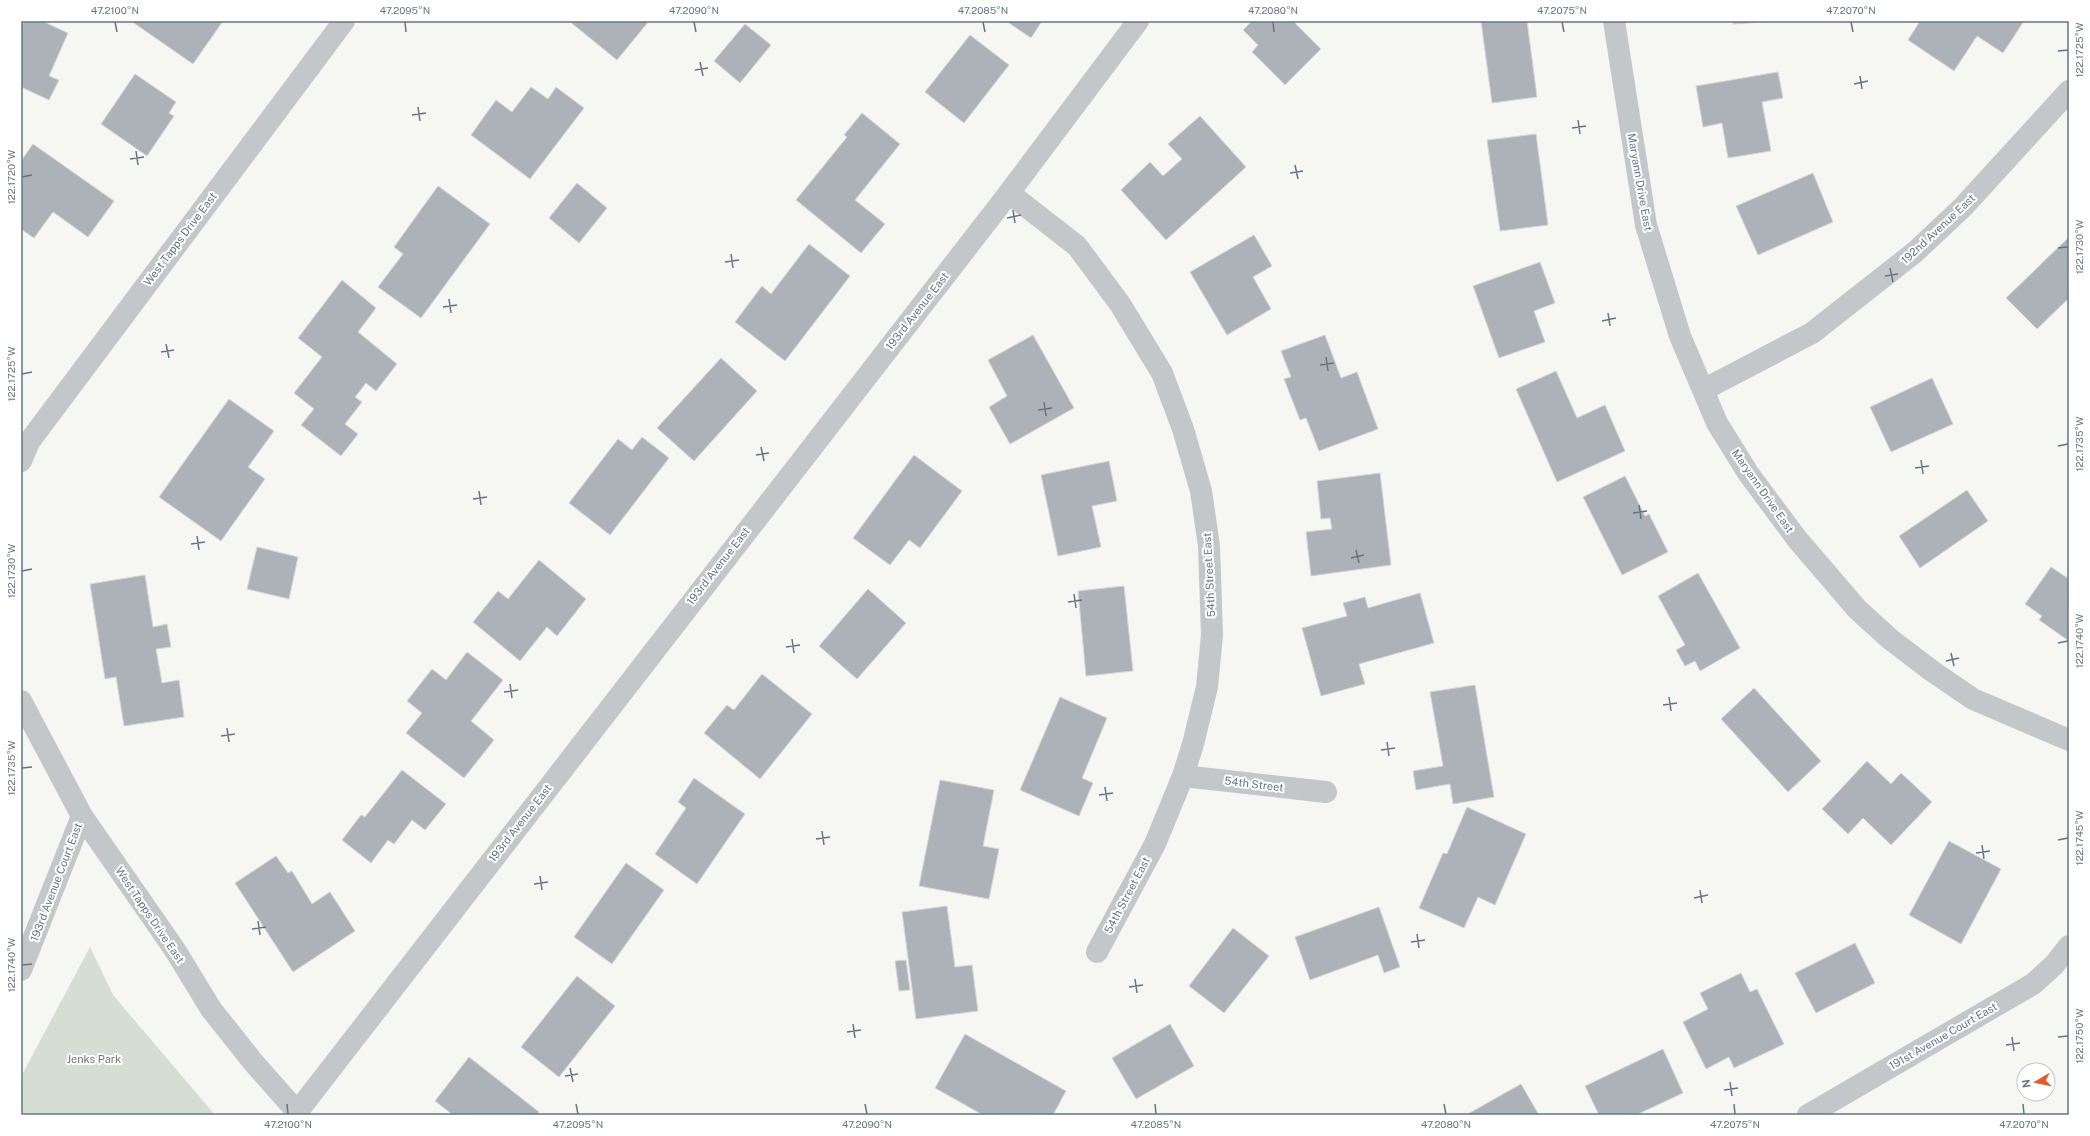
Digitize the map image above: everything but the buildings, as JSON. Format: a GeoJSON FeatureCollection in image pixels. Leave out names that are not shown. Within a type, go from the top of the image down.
{"type":"FeatureCollection","features":[{"type":"Feature","properties":{"kind":"street","name":"West Tapps Drive East"},"geometry":{"type":"LineString","coordinates":[[21,460],[28,442],[344,21]]}},
{"type":"Feature","properties":{"kind":"street","name":"193rd Avenue East"},"geometry":{"type":"LineString","coordinates":[[299,1113],[1009,193],[1138,21]]}},
{"type":"Feature","properties":{"kind":"street","name":"Maryann Drive East"},"geometry":{"type":"LineString","coordinates":[[1614,21],[1646,225],[1680,336],[1717,424],[1748,474],[1797,539],[1857,609],[1890,639],[1932,672],[1973,699],[2069,740]]}},
{"type":"Feature","properties":{"kind":"street","name":"192nd Avenue East"},"geometry":{"type":"LineString","coordinates":[[1703,390],[1812,333],[1915,252],[1963,208],[2069,90]]}},
{"type":"Feature","properties":{"kind":"street","name":"54th Street East"},"geometry":{"type":"LineString","coordinates":[[1009,193],[1077,246],[1120,304],[1162,373],[1183,429],[1201,491],[1209,546],[1212,635],[1207,687],[1183,776],[1155,844],[1097,952]]}},
{"type":"Feature","properties":{"kind":"street","name":"West Tapps Drive East"},"geometry":{"type":"LineString","coordinates":[[21,700],[82,816],[175,950],[211,1009],[253,1062],[299,1113]]}},
{"type":"Feature","properties":{"kind":"street","name":"54th Street"},"geometry":{"type":"LineString","coordinates":[[1183,776],[1326,792]]}},
{"type":"Feature","properties":{"kind":"street","name":"193rd Avenue Court East"},"geometry":{"type":"LineString","coordinates":[[21,970],[82,816]]}},
{"type":"Feature","properties":{"kind":"street","name":"191st Avenue Court East"},"geometry":{"type":"LineString","coordinates":[[1808,1115],[2033,984],[2054,965],[2069,946]]}},
{"type":"Feature","properties":{"kind":"green space","name":"Jenks Park"},"geometry":{"type":"Polygon","coordinates":[[[90,947],[113,995],[215,1115],[21,1115],[23,1073],[90,947]]]}}]}
